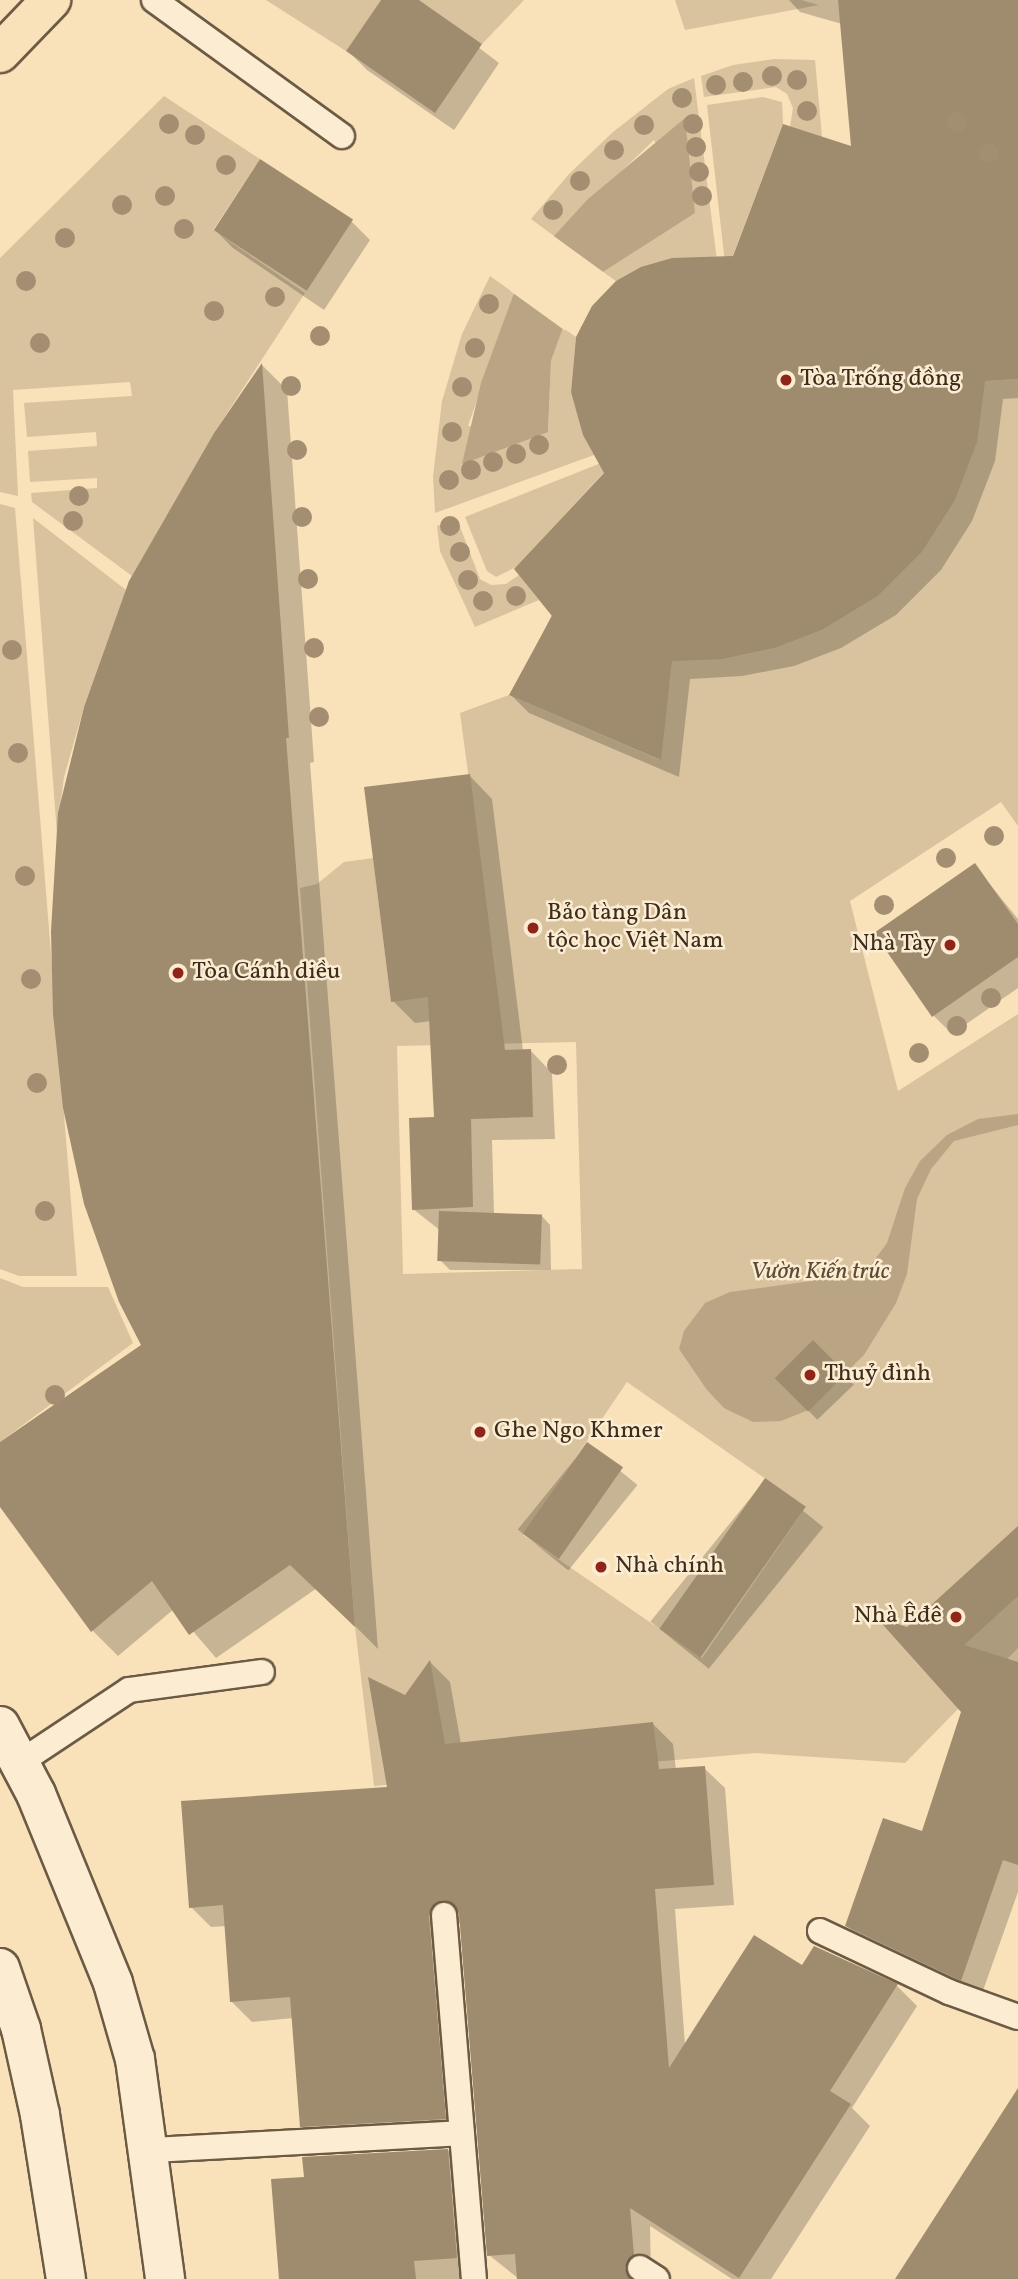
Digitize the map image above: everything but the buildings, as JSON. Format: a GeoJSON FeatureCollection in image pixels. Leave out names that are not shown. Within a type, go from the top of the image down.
{"type":"FeatureCollection","features":[{"type":"Feature","properties":{"kind":"main road"},"geometry":{"type":"LineString","coordinates":[[0,53],[51,0]]}},
{"type":"Feature","properties":{"kind":"main road"},"geometry":{"type":"LineString","coordinates":[[0,1726],[79,1892],[113,1983],[135,2059],[151,2150],[165,2279]]}},
{"type":"Feature","properties":{"kind":"main road"},"geometry":{"type":"LineString","coordinates":[[0,1968],[21,2029],[38,2102],[66,2279]]}},
{"type":"Feature","properties":{"kind":"lane"},"geometry":{"type":"LineString","coordinates":[[154,0],[342,136]]}},
{"type":"Feature","properties":{"kind":"lane"},"geometry":{"type":"LineString","coordinates":[[19,1763],[129,1690],[262,1671]]}},
{"type":"Feature","properties":{"kind":"lane"},"geometry":{"type":"LineString","coordinates":[[444,1915],[474,2279]]}},
{"type":"Feature","properties":{"kind":"lane"},"geometry":{"type":"LineString","coordinates":[[820,1931],[949,1992],[1018,2017]]}},
{"type":"Feature","properties":{"kind":"lane"},"geometry":{"type":"LineString","coordinates":[[151,2150],[463,2133]]}},
{"type":"Feature","properties":{"kind":"green space"},"geometry":{"type":"Polygon","coordinates":[[[266,0],[381,0],[346,51],[266,0]]]}},
{"type":"Feature","properties":{"kind":"green space"},"geometry":{"type":"Polygon","coordinates":[[[419,0],[524,0],[482,44],[419,0]]]}},
{"type":"Feature","properties":{"kind":"green space"},"geometry":{"type":"Polygon","coordinates":[[[675,0],[801,0],[819,5],[685,30],[675,0]]]}},
{"type":"Feature","properties":{"kind":"green space"},"geometry":{"type":"Polygon","coordinates":[[[775,59],[815,60],[822,137],[790,127],[793,108],[787,94],[776,87],[704,97],[701,76],[733,65],[775,59]]]}},
{"type":"Feature","properties":{"kind":"green space"},"geometry":{"type":"Polygon","coordinates":[[[694,78],[717,261],[616,281],[603,272],[694,213],[654,140],[554,236],[531,219],[569,174],[613,132],[668,89],[694,78]]]}},
{"type":"Feature","properties":{"kind":"green space"},"geometry":{"type":"Polygon","coordinates":[[[164,96],[260,159],[213,230],[305,293],[214,433],[132,576],[32,502],[31,493],[97,488],[97,478],[30,482],[28,451],[97,446],[96,432],[27,437],[24,403],[132,396],[130,382],[13,390],[18,496],[0,492],[0,258],[164,96]]]}},
{"type":"Feature","properties":{"kind":"green space"},"geometry":{"type":"Polygon","coordinates":[[[763,97],[782,102],[783,124],[730,263],[725,263],[707,105],[763,97]]]}},
{"type":"Feature","properties":{"kind":"green space"},"geometry":{"type":"Polygon","coordinates":[[[490,276],[514,293],[468,426],[548,432],[551,361],[563,328],[576,337],[571,392],[594,455],[435,513],[433,476],[442,401],[462,334],[490,276]]]}},
{"type":"Feature","properties":{"kind":"green space","name":"Vườn Kiến trúc"},"geometry":{"type":"Polygon","coordinates":[[[1018,379],[1018,826],[1001,802],[850,901],[898,1091],[1018,1014],[1018,1648],[905,1763],[756,1753],[374,1786],[355,1627],[300,888],[317,884],[344,862],[373,858],[391,1001],[497,989],[460,713],[509,695],[660,760],[672,659],[723,659],[775,648],[822,630],[878,596],[922,552],[954,502],[984,381],[1018,379]],[[576,1042],[397,1046],[403,1274],[582,1269],[576,1042]],[[627,1382],[523,1535],[702,1658],[806,1507],[627,1382]]]}},
{"type":"Feature","properties":{"kind":"green space"},"geometry":{"type":"Polygon","coordinates":[[[601,463],[607,469],[516,567],[496,577],[487,571],[465,517],[601,463]]]}},
{"type":"Feature","properties":{"kind":"green space"},"geometry":{"type":"Polygon","coordinates":[[[0,504],[15,508],[77,1276],[19,1276],[0,1269],[0,504]]]}},
{"type":"Feature","properties":{"kind":"green space"},"geometry":{"type":"Polygon","coordinates":[[[33,518],[126,590],[84,707],[64,777],[57,834],[33,518]]]}},
{"type":"Feature","properties":{"kind":"green space"},"geometry":{"type":"Polygon","coordinates":[[[457,519],[480,579],[491,585],[506,584],[519,575],[539,600],[475,627],[440,551],[437,526],[457,519]]]}},
{"type":"Feature","properties":{"kind":"green space"},"geometry":{"type":"Polygon","coordinates":[[[0,1278],[23,1287],[108,1287],[133,1343],[0,1442],[0,1278]]]}},
{"type":"Feature","properties":{"kind":"shaded area"},"geometry":{"type":"Polygon","coordinates":[[[685,118],[695,213],[603,272],[563,328],[551,361],[548,432],[462,464],[481,383],[514,293],[554,236],[588,199],[685,118]]]}},
{"type":"Feature","properties":{"kind":"shaded area"},"geometry":{"type":"Polygon","coordinates":[[[1018,1114],[1018,1125],[954,1141],[931,1169],[917,1199],[907,1274],[896,1303],[864,1355],[806,1411],[781,1421],[753,1422],[724,1408],[707,1390],[679,1349],[684,1331],[705,1303],[730,1292],[811,1281],[870,1266],[887,1243],[905,1188],[920,1161],[947,1135],[978,1119],[1018,1114]]]}},
{"type":"Feature","properties":{"kind":"pier"},"geometry":{"type":"Polygon","coordinates":[[[551,234],[606,274],[565,331],[510,291],[551,234]]]}},
{"type":"Feature","properties":{"kind":"place","name":"Tòa Trống đồng"},"geometry":{"type":"Point","coordinates":[786,380]}},
{"type":"Feature","properties":{"kind":"place","name":"Bảo tàng Dân tộc học Việt Nam"},"geometry":{"type":"Point","coordinates":[533,928]}},
{"type":"Feature","properties":{"kind":"place","name":"Nhà Tày"},"geometry":{"type":"Point","coordinates":[950,945]}},
{"type":"Feature","properties":{"kind":"place","name":"Tòa Cánh diều"},"geometry":{"type":"Point","coordinates":[178,973]}},
{"type":"Feature","properties":{"kind":"place","name":"Thuỷ đình"},"geometry":{"type":"Point","coordinates":[810,1375]}},
{"type":"Feature","properties":{"kind":"place","name":"Ghe Ngo Khmer"},"geometry":{"type":"Point","coordinates":[480,1432]}},
{"type":"Feature","properties":{"kind":"place","name":"Nhà chính"},"geometry":{"type":"Point","coordinates":[601,1567]}},
{"type":"Feature","properties":{"kind":"place","name":"Nhà Êđê"},"geometry":{"type":"Point","coordinates":[956,1617]}}]}
